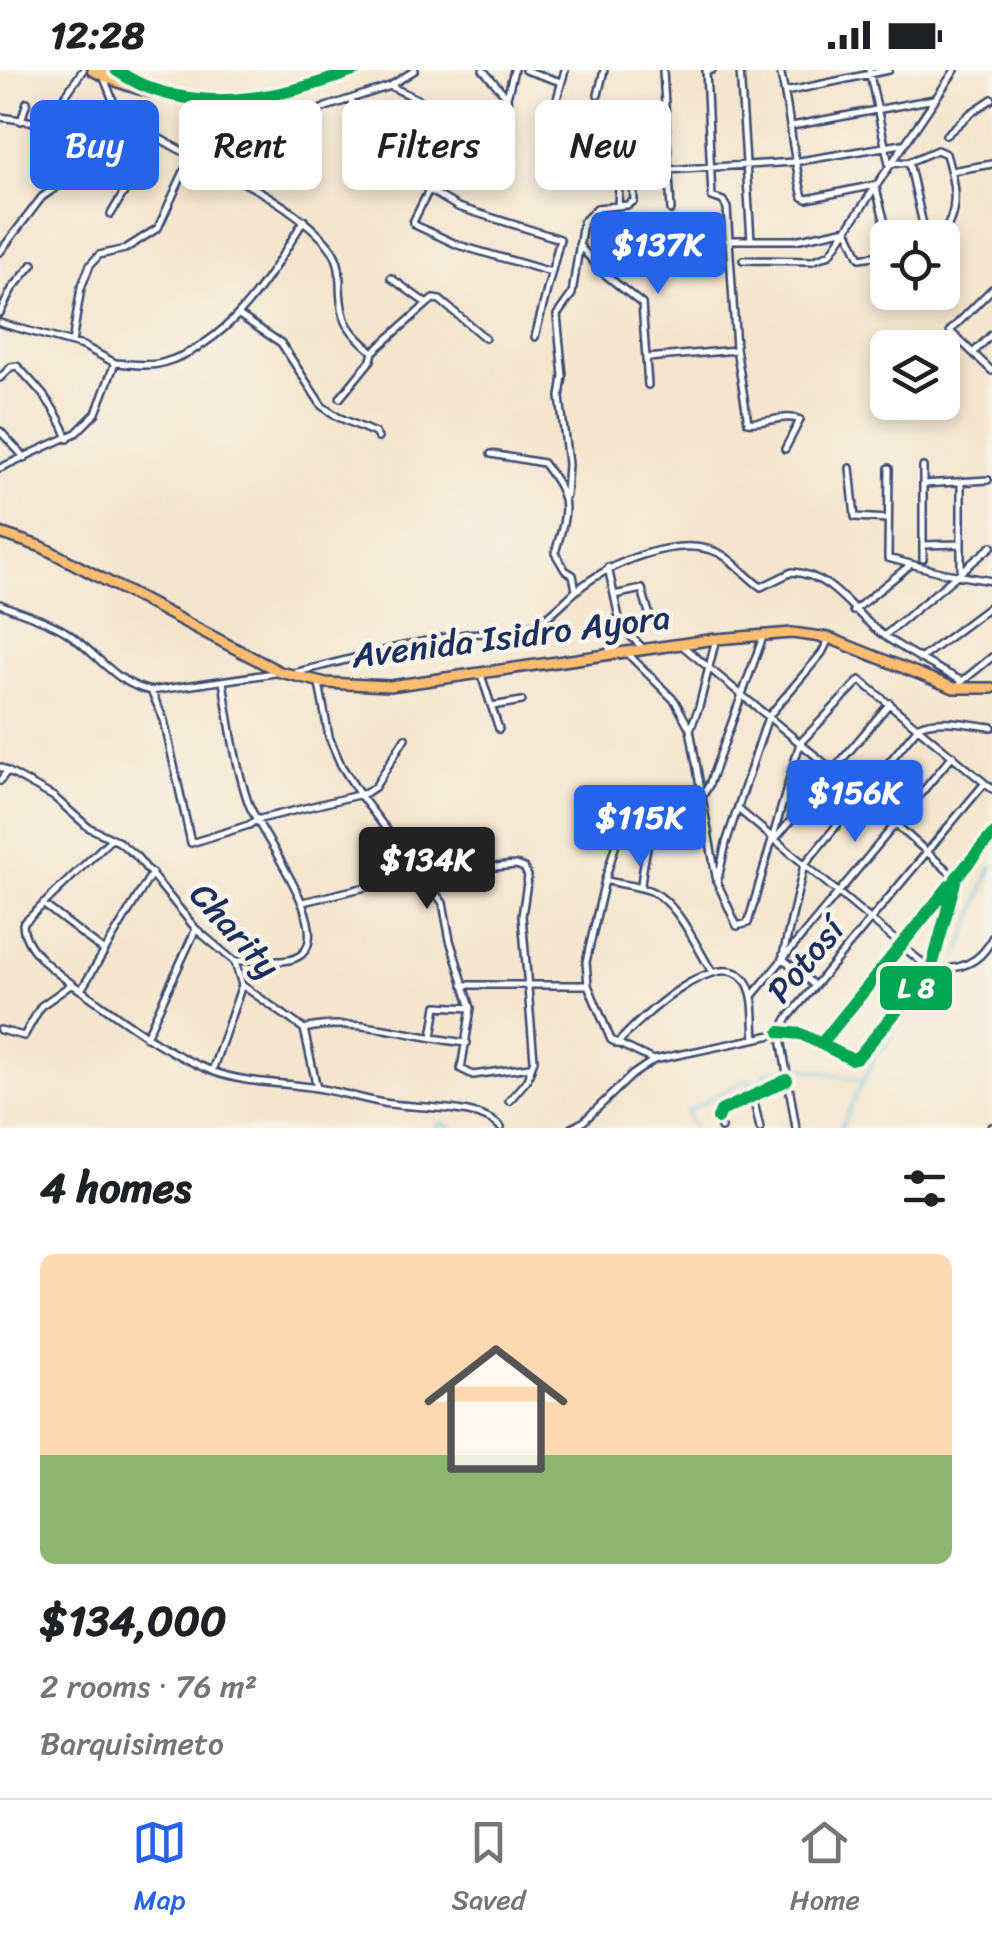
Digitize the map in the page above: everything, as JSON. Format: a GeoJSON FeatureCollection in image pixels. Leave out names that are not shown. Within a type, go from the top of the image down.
{"type":"FeatureCollection","features":[{"type":"Feature","properties":{"kind":"highway"},"geometry":{"type":"LineString","coordinates":[[116,70],[138,88]]}},
{"type":"Feature","properties":{"kind":"highway"},"geometry":{"type":"LineString","coordinates":[[98,72],[138,88],[204,98],[264,96],[312,86],[356,70]]}},
{"type":"Feature","properties":{"kind":"main road","name":"Avenida Isidro Ayora"},"geometry":{"type":"LineString","coordinates":[[0,532],[42,547],[283,673],[319,682],[390,686],[716,639],[792,633],[829,638],[958,684],[992,688]]}},
{"type":"Feature","properties":{"kind":"street"},"geometry":{"type":"LineString","coordinates":[[0,117],[43,122],[50,118],[82,70]]}},
{"type":"Feature","properties":{"kind":"street"},"geometry":{"type":"LineString","coordinates":[[354,100],[390,86],[416,70]]}},
{"type":"Feature","properties":{"kind":"street"},"geometry":{"type":"LineString","coordinates":[[483,70],[508,97]]}},
{"type":"Feature","properties":{"kind":"street"},"geometry":{"type":"LineString","coordinates":[[508,97],[514,70]]}},
{"type":"Feature","properties":{"kind":"street"},"geometry":{"type":"LineString","coordinates":[[525,70],[562,82]]}},
{"type":"Feature","properties":{"kind":"street"},"geometry":{"type":"LineString","coordinates":[[557,100],[565,70]]}},
{"type":"Feature","properties":{"kind":"street"},"geometry":{"type":"LineString","coordinates":[[598,94],[604,70]]}},
{"type":"Feature","properties":{"kind":"street"},"geometry":{"type":"LineString","coordinates":[[663,70],[665,100]]}},
{"type":"Feature","properties":{"kind":"street"},"geometry":{"type":"LineString","coordinates":[[712,70],[706,71],[712,198],[726,203],[736,350],[747,421],[767,423],[788,416],[800,420],[786,449]]}},
{"type":"Feature","properties":{"kind":"street"},"geometry":{"type":"LineString","coordinates":[[740,70],[752,240]]}},
{"type":"Feature","properties":{"kind":"street"},"geometry":{"type":"LineString","coordinates":[[780,70],[792,126],[794,162],[805,199],[875,185]]}},
{"type":"Feature","properties":{"kind":"street"},"geometry":{"type":"LineString","coordinates":[[785,92],[889,70]]}},
{"type":"Feature","properties":{"kind":"street"},"geometry":{"type":"LineString","coordinates":[[98,72],[113,100]]}},
{"type":"Feature","properties":{"kind":"street"},"geometry":{"type":"LineString","coordinates":[[870,72],[889,164]]}},
{"type":"Feature","properties":{"kind":"street"},"geometry":{"type":"LineString","coordinates":[[744,260],[822,259],[830,254],[951,72]]}},
{"type":"Feature","properties":{"kind":"street"},"geometry":{"type":"LineString","coordinates":[[390,86],[419,100]]}},
{"type":"Feature","properties":{"kind":"street"},"geometry":{"type":"LineString","coordinates":[[264,96],[269,100]]}},
{"type":"Feature","properties":{"kind":"street"},"geometry":{"type":"LineString","coordinates":[[792,126],[934,99]]}},
{"type":"Feature","properties":{"kind":"street"},"geometry":{"type":"LineString","coordinates":[[946,136],[992,100]]}},
{"type":"Feature","properties":{"kind":"street"},"geometry":{"type":"LineString","coordinates":[[21,120],[26,102]]}},
{"type":"Feature","properties":{"kind":"street"},"geometry":{"type":"LineString","coordinates":[[671,169],[794,162],[905,143]]}},
{"type":"Feature","properties":{"kind":"street"},"geometry":{"type":"LineString","coordinates":[[889,164],[909,162],[937,150],[946,154],[955,205],[949,220]]}},
{"type":"Feature","properties":{"kind":"street"},"geometry":{"type":"LineString","coordinates":[[909,162],[922,220]]}},
{"type":"Feature","properties":{"kind":"street"},"geometry":{"type":"LineString","coordinates":[[951,171],[992,164]]}},
{"type":"Feature","properties":{"kind":"street"},"geometry":{"type":"LineString","coordinates":[[72,343],[81,288],[90,266],[99,254],[125,249],[158,228],[179,182]]}},
{"type":"Feature","properties":{"kind":"street"},"geometry":{"type":"LineString","coordinates":[[875,185],[884,220]]}},
{"type":"Feature","properties":{"kind":"street"},"geometry":{"type":"LineString","coordinates":[[0,252],[51,190]]}},
{"type":"Feature","properties":{"kind":"street"},"geometry":{"type":"LineString","coordinates":[[112,214],[126,190]]}},
{"type":"Feature","properties":{"kind":"street"},"geometry":{"type":"LineString","coordinates":[[258,190],[304,220],[331,247],[341,265],[339,288],[344,316],[373,352]]}},
{"type":"Feature","properties":{"kind":"street"},"geometry":{"type":"LineString","coordinates":[[535,337],[560,239],[458,206],[429,190],[414,225],[458,245],[551,272]]}},
{"type":"Feature","properties":{"kind":"street"},"geometry":{"type":"LineString","coordinates":[[618,190],[618,206]]}},
{"type":"Feature","properties":{"kind":"street"},"geometry":{"type":"LineString","coordinates":[[576,590],[573,575],[565,570],[555,553],[563,526],[568,464],[560,397],[563,376],[557,315],[572,294],[582,222],[597,208],[634,201],[633,190]]}},
{"type":"Feature","properties":{"kind":"street"},"geometry":{"type":"LineString","coordinates":[[670,190],[671,210]]}},
{"type":"Feature","properties":{"kind":"street"},"geometry":{"type":"LineString","coordinates":[[0,324],[72,343],[115,364],[165,362],[205,343],[238,315],[264,285],[304,220]]}},
{"type":"Feature","properties":{"kind":"street"},"geometry":{"type":"LineString","coordinates":[[728,240],[795,240],[846,229]]}},
{"type":"Feature","properties":{"kind":"street"},"geometry":{"type":"LineString","coordinates":[[846,229],[856,254],[870,257]]}},
{"type":"Feature","properties":{"kind":"street"},"geometry":{"type":"LineString","coordinates":[[578,240],[590,260],[642,304],[648,386]]}},
{"type":"Feature","properties":{"kind":"street"},"geometry":{"type":"LineString","coordinates":[[0,313],[33,264]]}},
{"type":"Feature","properties":{"kind":"street"},"geometry":{"type":"LineString","coordinates":[[391,278],[427,304]]}},
{"type":"Feature","properties":{"kind":"street"},"geometry":{"type":"LineString","coordinates":[[992,289],[950,332],[992,371]]}},
{"type":"Feature","properties":{"kind":"street"},"geometry":{"type":"LineString","coordinates":[[340,398],[371,360],[373,352],[433,299],[440,300],[486,338]]}},
{"type":"Feature","properties":{"kind":"street"},"geometry":{"type":"LineString","coordinates":[[238,315],[281,343],[322,406],[376,432],[378,438]]}},
{"type":"Feature","properties":{"kind":"street"},"geometry":{"type":"LineString","coordinates":[[973,353],[992,334]]}},
{"type":"Feature","properties":{"kind":"street"},"geometry":{"type":"LineString","coordinates":[[647,358],[736,350]]}},
{"type":"Feature","properties":{"kind":"street"},"geometry":{"type":"LineString","coordinates":[[0,468],[68,439],[96,413],[115,364]]}},
{"type":"Feature","properties":{"kind":"street"},"geometry":{"type":"LineString","coordinates":[[0,378],[18,366],[48,398],[68,439]]}},
{"type":"Feature","properties":{"kind":"street"},"geometry":{"type":"LineString","coordinates":[[0,431],[25,458]]}},
{"type":"Feature","properties":{"kind":"street"},"geometry":{"type":"LineString","coordinates":[[491,454],[543,463],[566,495]]}},
{"type":"Feature","properties":{"kind":"street"},"geometry":{"type":"LineString","coordinates":[[923,467],[923,559]]}},
{"type":"Feature","properties":{"kind":"street"},"geometry":{"type":"LineString","coordinates":[[850,468],[855,516],[888,519]]}},
{"type":"Feature","properties":{"kind":"street"},"geometry":{"type":"LineString","coordinates":[[889,468],[888,558],[992,581]]}},
{"type":"Feature","properties":{"kind":"street"},"geometry":{"type":"LineString","coordinates":[[923,484],[988,480]]}},
{"type":"Feature","properties":{"kind":"street"},"geometry":{"type":"LineString","coordinates":[[960,575],[961,482]]}},
{"type":"Feature","properties":{"kind":"street"},"geometry":{"type":"LineString","coordinates":[[923,546],[961,544]]}},
{"type":"Feature","properties":{"kind":"street"},"geometry":{"type":"LineString","coordinates":[[884,636],[992,546]]}},
{"type":"Feature","properties":{"kind":"street"},"geometry":{"type":"LineString","coordinates":[[0,604],[63,630],[127,682],[150,691],[283,673],[467,634],[526,628],[554,614],[576,590],[608,567],[690,547],[715,551],[760,587],[792,572],[829,583],[853,611],[884,636],[958,684],[992,657]]}},
{"type":"Feature","properties":{"kind":"street"},"geometry":{"type":"LineString","coordinates":[[853,611],[911,565]]}},
{"type":"Feature","properties":{"kind":"street"},"geometry":{"type":"LineString","coordinates":[[608,567],[621,627],[644,649]]}},
{"type":"Feature","properties":{"kind":"street"},"geometry":{"type":"LineString","coordinates":[[607,654],[621,627],[651,620],[642,589],[614,595]]}},
{"type":"Feature","properties":{"kind":"street"},"geometry":{"type":"LineString","coordinates":[[920,659],[992,605]]}},
{"type":"Feature","properties":{"kind":"street"},"geometry":{"type":"LineString","coordinates":[[701,799],[764,634]]}},
{"type":"Feature","properties":{"kind":"street"},"geometry":{"type":"LineString","coordinates":[[717,882],[768,718],[822,653],[829,638]]}},
{"type":"Feature","properties":{"kind":"street"},"geometry":{"type":"LineString","coordinates":[[690,729],[716,639]]}},
{"type":"Feature","properties":{"kind":"street"},"geometry":{"type":"LineString","coordinates":[[680,644],[956,878]]}},
{"type":"Feature","properties":{"kind":"street"},"geometry":{"type":"LineString","coordinates":[[626,651],[675,701],[690,729],[717,882],[734,924],[741,928],[748,924],[800,743],[860,680],[992,789]]}},
{"type":"Feature","properties":{"kind":"street"},"geometry":{"type":"LineString","coordinates":[[480,673],[499,729]]}},
{"type":"Feature","properties":{"kind":"street"},"geometry":{"type":"LineString","coordinates":[[223,681],[242,779],[256,820],[302,902],[310,926],[310,943],[301,955],[288,960],[235,962]]}},
{"type":"Feature","properties":{"kind":"street"},"geometry":{"type":"LineString","coordinates":[[319,682],[331,744],[360,795],[443,904],[472,1008],[460,1064],[464,1073],[530,1068]]}},
{"type":"Feature","properties":{"kind":"street"},"geometry":{"type":"LineString","coordinates":[[150,691],[162,714],[191,843],[256,820],[360,795],[375,787],[405,738]]}},
{"type":"Feature","properties":{"kind":"street"},"geometry":{"type":"LineString","coordinates":[[492,706],[522,702]]}},
{"type":"Feature","properties":{"kind":"street"},"geometry":{"type":"LineString","coordinates":[[774,840],[890,703]]}},
{"type":"Feature","properties":{"kind":"street"},"geometry":{"type":"LineString","coordinates":[[782,958],[804,865],[919,726],[927,722],[992,728]]}},
{"type":"Feature","properties":{"kind":"street"},"geometry":{"type":"LineString","coordinates":[[752,996],[953,755]]}},
{"type":"Feature","properties":{"kind":"street","name":"Charity"},"geometry":{"type":"LineString","coordinates":[[0,767],[54,797],[88,827],[112,838],[152,873],[196,928],[235,962],[242,986],[304,1029]]}},
{"type":"Feature","properties":{"kind":"street"},"geometry":{"type":"LineString","coordinates":[[0,781],[8,772]]}},
{"type":"Feature","properties":{"kind":"street","name":"Potosí"},"geometry":{"type":"LineString","coordinates":[[780,1032],[786,1019],[985,783]]}},
{"type":"Feature","properties":{"kind":"street"},"geometry":{"type":"LineString","coordinates":[[738,809],[931,970],[980,959],[992,938]]}},
{"type":"Feature","properties":{"kind":"street"},"geometry":{"type":"LineString","coordinates":[[625,814],[586,962],[588,985],[606,1034],[617,1044],[654,1060]]}},
{"type":"Feature","properties":{"kind":"street"},"geometry":{"type":"LineString","coordinates":[[641,887],[644,859],[650,846],[650,824]]}},
{"type":"Feature","properties":{"kind":"street"},"geometry":{"type":"LineString","coordinates":[[821,1044],[992,835]]}},
{"type":"Feature","properties":{"kind":"street"},"geometry":{"type":"LineString","coordinates":[[112,838],[22,928],[46,963],[72,984],[146,1038],[212,1071],[238,1079],[317,1088],[384,1103],[484,1115],[502,1128]]}},
{"type":"Feature","properties":{"kind":"street"},"geometry":{"type":"LineString","coordinates":[[302,902],[420,874],[516,865],[524,868],[528,876],[522,916],[534,1060],[524,1085],[509,1101]]}},
{"type":"Feature","properties":{"kind":"street"},"geometry":{"type":"LineString","coordinates":[[81,990],[152,873]]}},
{"type":"Feature","properties":{"kind":"street"},"geometry":{"type":"LineString","coordinates":[[571,1128],[654,1060],[780,1032],[802,1034],[854,1059],[931,970],[956,878]]}},
{"type":"Feature","properties":{"kind":"street"},"geometry":{"type":"LineString","coordinates":[[605,880],[641,887],[660,896],[674,910],[714,974]]}},
{"type":"Feature","properties":{"kind":"street"},"geometry":{"type":"LineString","coordinates":[[43,904],[105,951]]}},
{"type":"Feature","properties":{"kind":"street"},"geometry":{"type":"LineString","coordinates":[[146,1038],[196,928]]}},
{"type":"Feature","properties":{"kind":"street"},"geometry":{"type":"LineString","coordinates":[[782,958],[815,986]]}},
{"type":"Feature","properties":{"kind":"street"},"geometry":{"type":"LineString","coordinates":[[617,1044],[665,998],[714,974],[740,974],[752,996],[754,1038]]}},
{"type":"Feature","properties":{"kind":"street"},"geometry":{"type":"LineString","coordinates":[[0,1030],[24,1036],[40,1006],[72,984]]}},
{"type":"Feature","properties":{"kind":"street"},"geometry":{"type":"LineString","coordinates":[[463,985],[588,985]]}},
{"type":"Feature","properties":{"kind":"street"},"geometry":{"type":"LineString","coordinates":[[212,1071],[242,986]]}},
{"type":"Feature","properties":{"kind":"street"},"geometry":{"type":"LineString","coordinates":[[432,1038],[437,1006],[472,1008]]}},
{"type":"Feature","properties":{"kind":"street"},"geometry":{"type":"LineString","coordinates":[[317,1088],[304,1029],[365,1028],[467,1043]]}},
{"type":"Feature","properties":{"kind":"street"},"geometry":{"type":"LineString","coordinates":[[780,1032],[796,1128]]}},
{"type":"Feature","properties":{"kind":"street"},"geometry":{"type":"LineString","coordinates":[[721,1128],[718,1118],[722,1111],[787,1080]]}},
{"type":"Feature","properties":{"kind":"street"},"geometry":{"type":"LineString","coordinates":[[752,1097],[760,1128]]}},
{"type":"Feature","properties":{"kind":"waterway"},"geometry":{"type":"LineString","coordinates":[[955,965],[992,866]]}},
{"type":"Feature","properties":{"kind":"waterway"},"geometry":{"type":"LineString","coordinates":[[841,1128],[875,1055],[887,1045],[908,1010],[934,993],[953,970]]}},
{"type":"Feature","properties":{"kind":"waterway"},"geometry":{"type":"LineString","coordinates":[[694,1128],[686,1112],[744,1081],[761,1083],[767,1071],[798,1067],[860,1080]]}},
{"type":"Feature","properties":{"kind":"waterway"},"geometry":{"type":"LineString","coordinates":[[436,1128],[440,1123],[451,1128]]}},
{"type":"Feature","properties":{"kind":"transit line"},"geometry":{"type":"LineString","coordinates":[[116,70],[144,86],[203,100],[265,96],[356,70]]}},
{"type":"Feature","properties":{"kind":"transit line"},"geometry":{"type":"LineString","coordinates":[[780,1032],[801,1034],[851,1059],[858,1057],[931,970],[956,878],[992,835]]}},
{"type":"Feature","properties":{"kind":"transit line"},"geometry":{"type":"LineString","coordinates":[[821,1044],[950,885]]}},
{"type":"Feature","properties":{"kind":"transit line"},"geometry":{"type":"LineString","coordinates":[[718,1118],[721,1111],[787,1080]]}}]}
